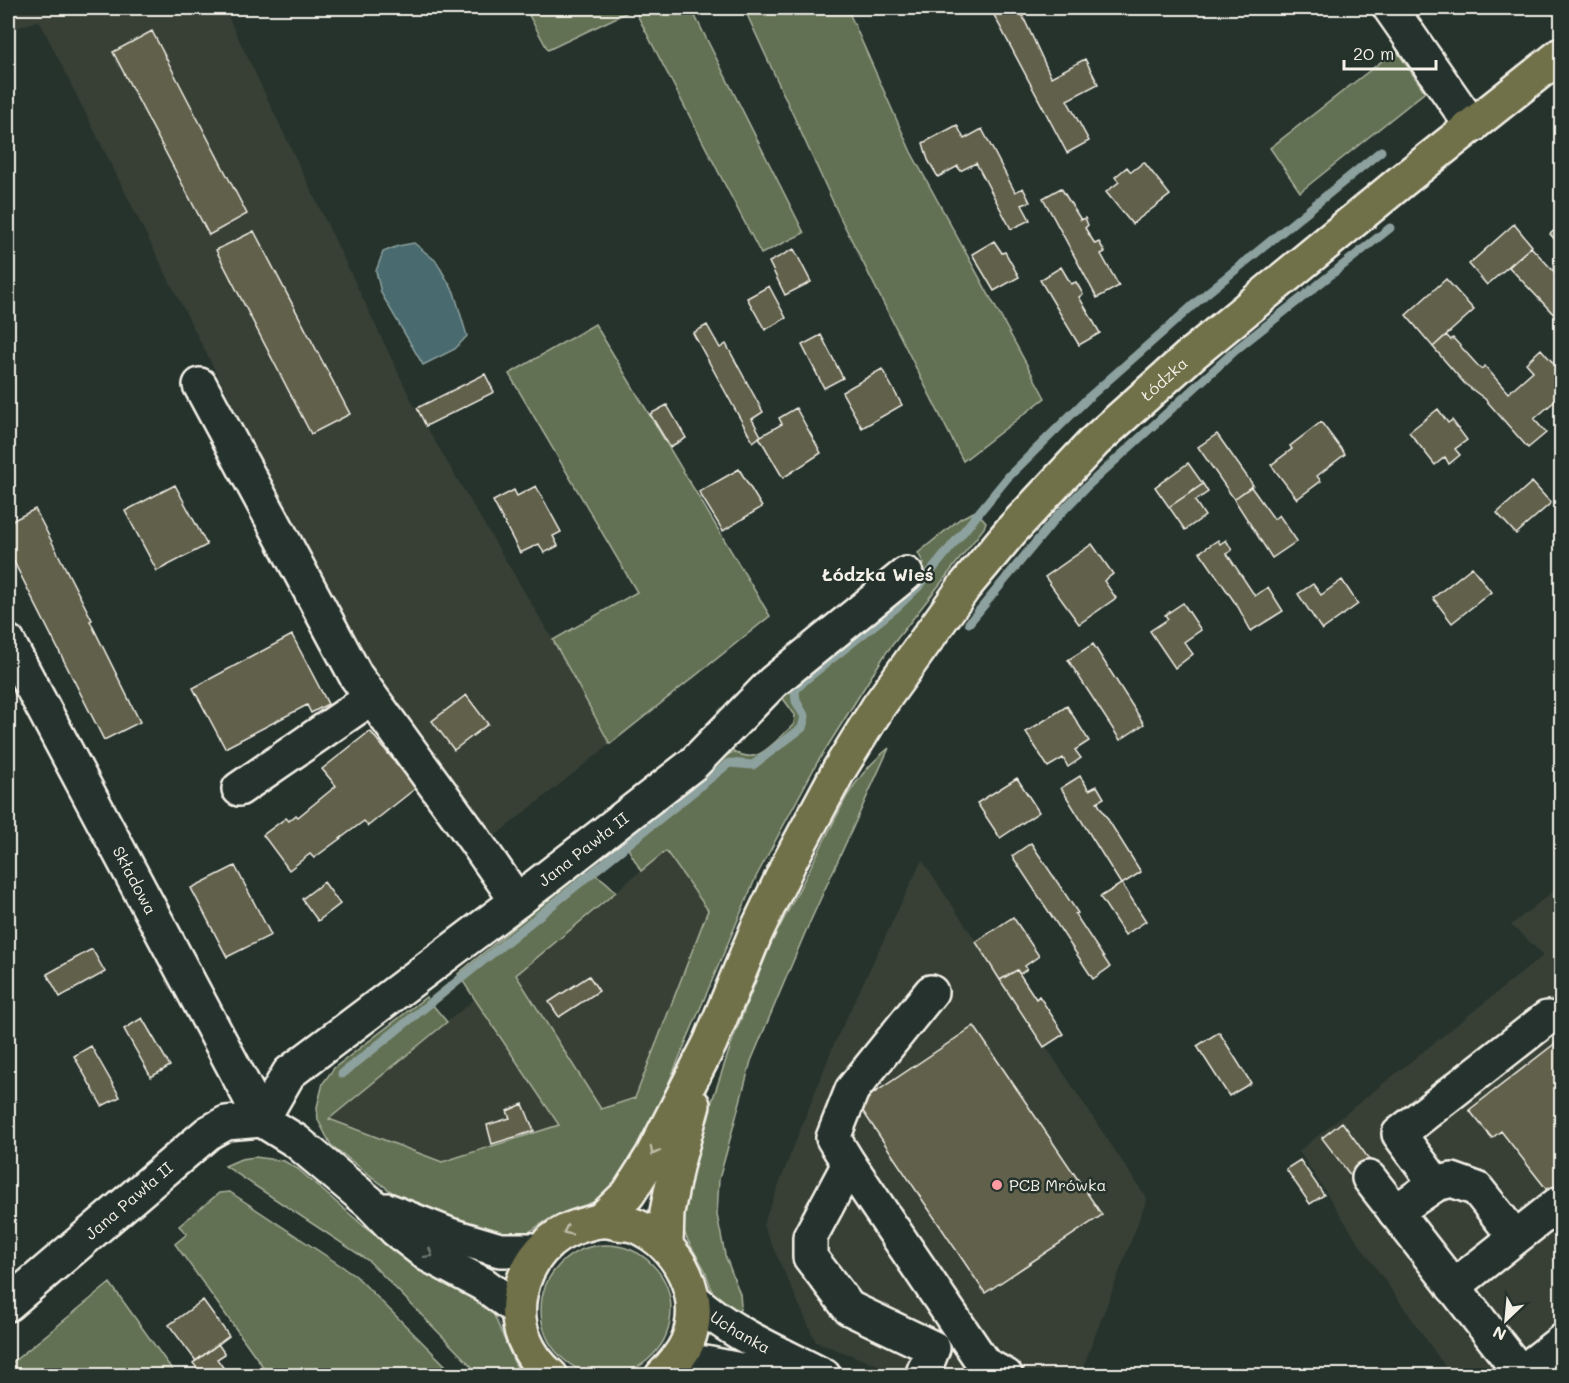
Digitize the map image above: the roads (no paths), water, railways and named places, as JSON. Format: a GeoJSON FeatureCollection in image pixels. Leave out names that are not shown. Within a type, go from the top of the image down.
{"type":"FeatureCollection","features":[{"type":"Feature","properties":{"kind":"main road","name":"Łódzka"},"geometry":{"type":"LineString","coordinates":[[710,1043],[756,932],[790,861],[839,770],[878,707],[965,586],[1011,531],[1095,441],[1192,354],[1562,54]]}},
{"type":"Feature","properties":{"kind":"main road"},"geometry":{"type":"LineString","coordinates":[[600,1221],[628,1194],[652,1156],[710,1043]]}},
{"type":"Feature","properties":{"kind":"main road"},"geometry":{"type":"LineString","coordinates":[[666,1245],[667,1212],[676,1167],[710,1043]]}},
{"type":"Feature","properties":{"kind":"main road"},"geometry":{"type":"LineString","coordinates":[[544,1372],[523,1340],[517,1309],[523,1278],[539,1250],[567,1229],[600,1221],[635,1226],[666,1245],[684,1269],[693,1299],[693,1321],[687,1342],[669,1368]]}},
{"type":"Feature","properties":{"kind":"street"},"geometry":{"type":"LineString","coordinates":[[1390,8],[1472,126]]}},
{"type":"Feature","properties":{"kind":"street"},"geometry":{"type":"LineString","coordinates":[[200,385],[356,676],[517,901]]}},
{"type":"Feature","properties":{"kind":"street","name":"Jana Pawła II"},"geometry":{"type":"LineString","coordinates":[[8,1305],[208,1133],[226,1123],[262,1120],[289,1073],[517,901],[693,764],[773,682],[906,574]]}},
{"type":"Feature","properties":{"kind":"street","name":"Składowa"},"geometry":{"type":"LineString","coordinates":[[8,642],[262,1120]]}},
{"type":"Feature","properties":{"kind":"street"},"geometry":{"type":"LineString","coordinates":[[238,789],[371,698]]}},
{"type":"Feature","properties":{"kind":"street"},"geometry":{"type":"LineString","coordinates":[[931,992],[852,1090],[832,1138],[984,1364],[1006,1376]]}},
{"type":"Feature","properties":{"kind":"street"},"geometry":{"type":"LineString","coordinates":[[1436,1184],[1399,1134],[1547,1018]]}},
{"type":"Feature","properties":{"kind":"street"},"geometry":{"type":"LineString","coordinates":[[262,1120],[296,1141],[369,1202],[396,1230],[428,1255],[483,1284],[517,1309]]}},
{"type":"Feature","properties":{"kind":"street"},"geometry":{"type":"LineString","coordinates":[[849,1164],[810,1237],[810,1257],[849,1308],[933,1348],[922,1376]]}},
{"type":"Feature","properties":{"kind":"street"},"geometry":{"type":"LineString","coordinates":[[1369,1178],[1522,1374],[1562,1341]]}},
{"type":"Feature","properties":{"kind":"street"},"geometry":{"type":"LineString","coordinates":[[1395,1212],[1436,1184],[1452,1180],[1477,1190],[1515,1237]]}},
{"type":"Feature","properties":{"kind":"street"},"geometry":{"type":"LineString","coordinates":[[369,1202],[450,1235],[500,1250],[539,1250]]}},
{"type":"Feature","properties":{"kind":"street"},"geometry":{"type":"LineString","coordinates":[[1453,1287],[1558,1204]]}},
{"type":"Feature","properties":{"kind":"street","name":"Uchanka"},"geometry":{"type":"LineString","coordinates":[[693,1299],[713,1318],[741,1335],[824,1376]]}},
{"type":"Feature","properties":{"kind":"street","name":"Uchanka"},"geometry":{"type":"LineString","coordinates":[[669,1368],[705,1363],[770,1376]]}},
{"type":"Feature","properties":{"kind":"water"},"geometry":{"type":"Polygon","coordinates":[[[414,243],[436,261],[454,292],[467,336],[455,349],[423,365],[381,293],[376,271],[383,252],[414,243]]]}},
{"type":"Feature","properties":{"kind":"waterway"},"geometry":{"type":"LineString","coordinates":[[342,1074],[729,763],[753,765],[802,728],[805,717],[796,701],[795,690],[897,607],[919,586],[1008,477],[1088,398],[1207,293],[1381,151]]}},
{"type":"Feature","properties":{"kind":"waterway"},"geometry":{"type":"LineString","coordinates":[[969,623],[1056,518],[1085,488],[1238,348],[1390,228]]}},
{"type":"Feature","properties":{"kind":"place","name":"PCB Mrówka"},"geometry":{"type":"Point","coordinates":[997,1185]}},
{"type":"Feature","properties":{"kind":"district","name":"Łódzka Wieś"},"geometry":{"type":"Point","coordinates":[878,575]}}]}
